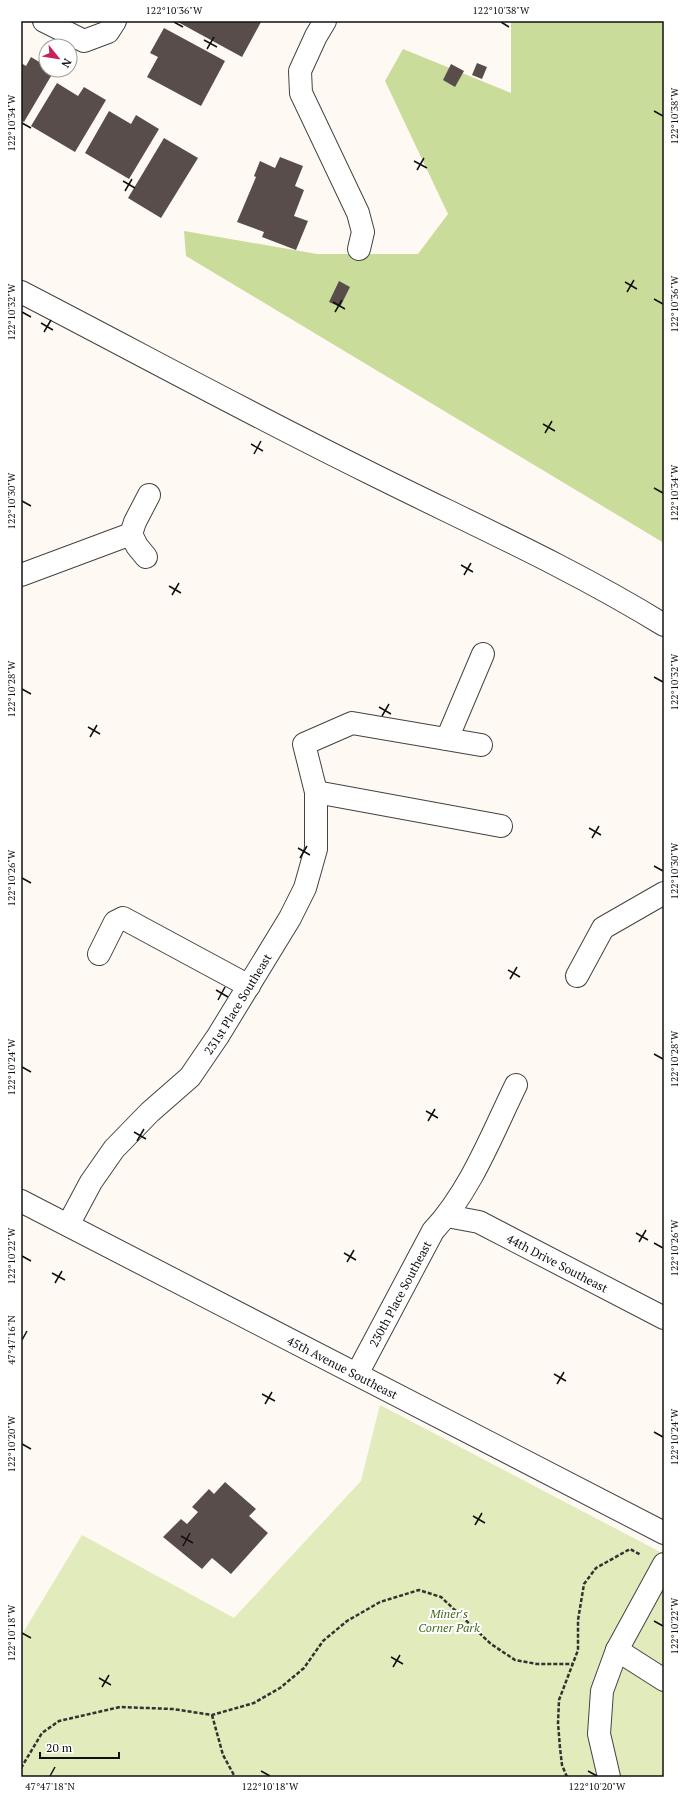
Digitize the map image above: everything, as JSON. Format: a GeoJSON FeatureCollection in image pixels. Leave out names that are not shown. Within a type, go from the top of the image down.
{"type":"FeatureCollection","features":[{"type":"Feature","properties":{"kind":"street"},"geometry":{"type":"LineString","coordinates":[[44,21],[84,41],[108,32],[115,21]]}},
{"type":"Feature","properties":{"kind":"street"},"geometry":{"type":"LineString","coordinates":[[326,21],[316,36],[300,71],[301,93],[358,213],[363,232],[359,249]]}},
{"type":"Feature","properties":{"kind":"street"},"geometry":{"type":"LineString","coordinates":[[21,292],[368,472],[527,550],[631,605],[664,625]]}},
{"type":"Feature","properties":{"kind":"street"},"geometry":{"type":"LineString","coordinates":[[146,557],[131,534],[135,522],[149,495]]}},
{"type":"Feature","properties":{"kind":"street"},"geometry":{"type":"LineString","coordinates":[[21,575],[131,534]]}},
{"type":"Feature","properties":{"kind":"street"},"geometry":{"type":"LineString","coordinates":[[481,745],[447,739],[483,654]]}},
{"type":"Feature","properties":{"kind":"street","name":"231st Place Southeast"},"geometry":{"type":"LineString","coordinates":[[68,1225],[91,1182],[114,1149],[150,1112],[190,1077],[218,1036],[290,918],[305,888],[316,849],[316,792],[304,744],[352,723],[447,739]]}},
{"type":"Feature","properties":{"kind":"street"},"geometry":{"type":"LineString","coordinates":[[316,792],[501,826]]}},
{"type":"Feature","properties":{"kind":"street"},"geometry":{"type":"LineString","coordinates":[[577,976],[603,928],[664,893]]}},
{"type":"Feature","properties":{"kind":"street"},"geometry":{"type":"LineString","coordinates":[[99,954],[115,922],[123,918],[248,986]]}},
{"type":"Feature","properties":{"kind":"street","name":"230th Place Southeast"},"geometry":{"type":"LineString","coordinates":[[357,1374],[433,1231],[447,1216],[470,1179],[516,1085]]}},
{"type":"Feature","properties":{"kind":"street","name":"45th Avenue Southeast"},"geometry":{"type":"LineString","coordinates":[[21,1201],[664,1533]]}},
{"type":"Feature","properties":{"kind":"street","name":"44th Drive Southeast"},"geometry":{"type":"LineString","coordinates":[[447,1216],[479,1222],[664,1318]]}},
{"type":"Feature","properties":{"kind":"street"},"geometry":{"type":"LineString","coordinates":[[609,1777],[599,1734],[602,1691],[617,1650],[664,1564]]}},
{"type":"Feature","properties":{"kind":"street"},"geometry":{"type":"LineString","coordinates":[[617,1650],[664,1680]]}},
{"type":"Feature","properties":{"kind":"path"},"geometry":{"type":"LineString","coordinates":[[566,1777],[562,1765],[560,1748],[558,1723],[559,1700],[578,1650],[578,1620],[584,1584],[596,1568],[630,1550],[664,1564]]}},
{"type":"Feature","properties":{"kind":"path"},"geometry":{"type":"LineString","coordinates":[[21,1768],[42,1733],[59,1721],[120,1707],[173,1709],[212,1715],[254,1703],[280,1688],[304,1668],[323,1641],[347,1622],[380,1602],[419,1590],[441,1597],[491,1644],[515,1660],[537,1664],[573,1664]]}},
{"type":"Feature","properties":{"kind":"path"},"geometry":{"type":"LineString","coordinates":[[212,1715],[223,1755],[235,1777]]}},
{"type":"Feature","properties":{"kind":"green space"},"geometry":{"type":"Polygon","coordinates":[[[511,21],[664,21],[664,543],[186,256],[184,231],[317,254],[418,254],[448,214],[385,81],[403,49],[511,93],[511,21]]]}},
{"type":"Feature","properties":{"kind":"green space","name":"Miner's Corner Park"},"geometry":{"type":"Polygon","coordinates":[[[380,1405],[664,1554],[664,1777],[21,1777],[21,1636],[82,1535],[234,1618],[361,1481],[380,1405]]]}},
{"type":"Feature","properties":{"kind":"building"},"geometry":{"type":"Polygon","coordinates":[[[176,21],[259,21],[261,22],[242,57],[176,21]]]}},
{"type":"Feature","properties":{"kind":"building"},"geometry":{"type":"Polygon","coordinates":[[[164,28],[225,61],[201,106],[147,77],[158,57],[150,53],[164,28]]]}},
{"type":"Feature","properties":{"kind":"building"},"geometry":{"type":"Polygon","coordinates":[[[31,57],[38,61],[38,78],[50,78],[24,122],[21,120],[21,63],[26,66],[31,57]]]}},
{"type":"Feature","properties":{"kind":"building"},"geometry":{"type":"Polygon","coordinates":[[[477,63],[487,67],[482,79],[472,75],[477,63]]]}},
{"type":"Feature","properties":{"kind":"building"},"geometry":{"type":"Polygon","coordinates":[[[451,64],[464,71],[455,87],[443,80],[451,64]]]}},
{"type":"Feature","properties":{"kind":"building"},"geometry":{"type":"Polygon","coordinates":[[[57,83],[78,96],[84,87],[106,100],[75,152],[31,126],[57,83]]]}},
{"type":"Feature","properties":{"kind":"building"},"geometry":{"type":"Polygon","coordinates":[[[109,111],[131,124],[136,115],[159,129],[129,179],[85,153],[109,111]]]}},
{"type":"Feature","properties":{"kind":"building"},"geometry":{"type":"Polygon","coordinates":[[[164,138],[198,158],[161,218],[128,198],[164,138]]]}},
{"type":"Feature","properties":{"kind":"building"},"geometry":{"type":"Polygon","coordinates":[[[280,157],[303,166],[295,186],[304,190],[294,216],[308,221],[296,250],[262,237],[264,232],[237,222],[256,177],[254,176],[260,161],[275,168],[280,157]]]}},
{"type":"Feature","properties":{"kind":"building"},"geometry":{"type":"Polygon","coordinates":[[[339,281],[350,287],[340,307],[329,302],[339,281]]]}},
{"type":"Feature","properties":{"kind":"building"},"geometry":{"type":"Polygon","coordinates":[[[225,1482],[256,1509],[249,1516],[268,1533],[231,1574],[212,1558],[202,1569],[163,1537],[181,1519],[187,1524],[198,1512],[192,1507],[209,1489],[214,1494],[225,1482]]]}}]}
